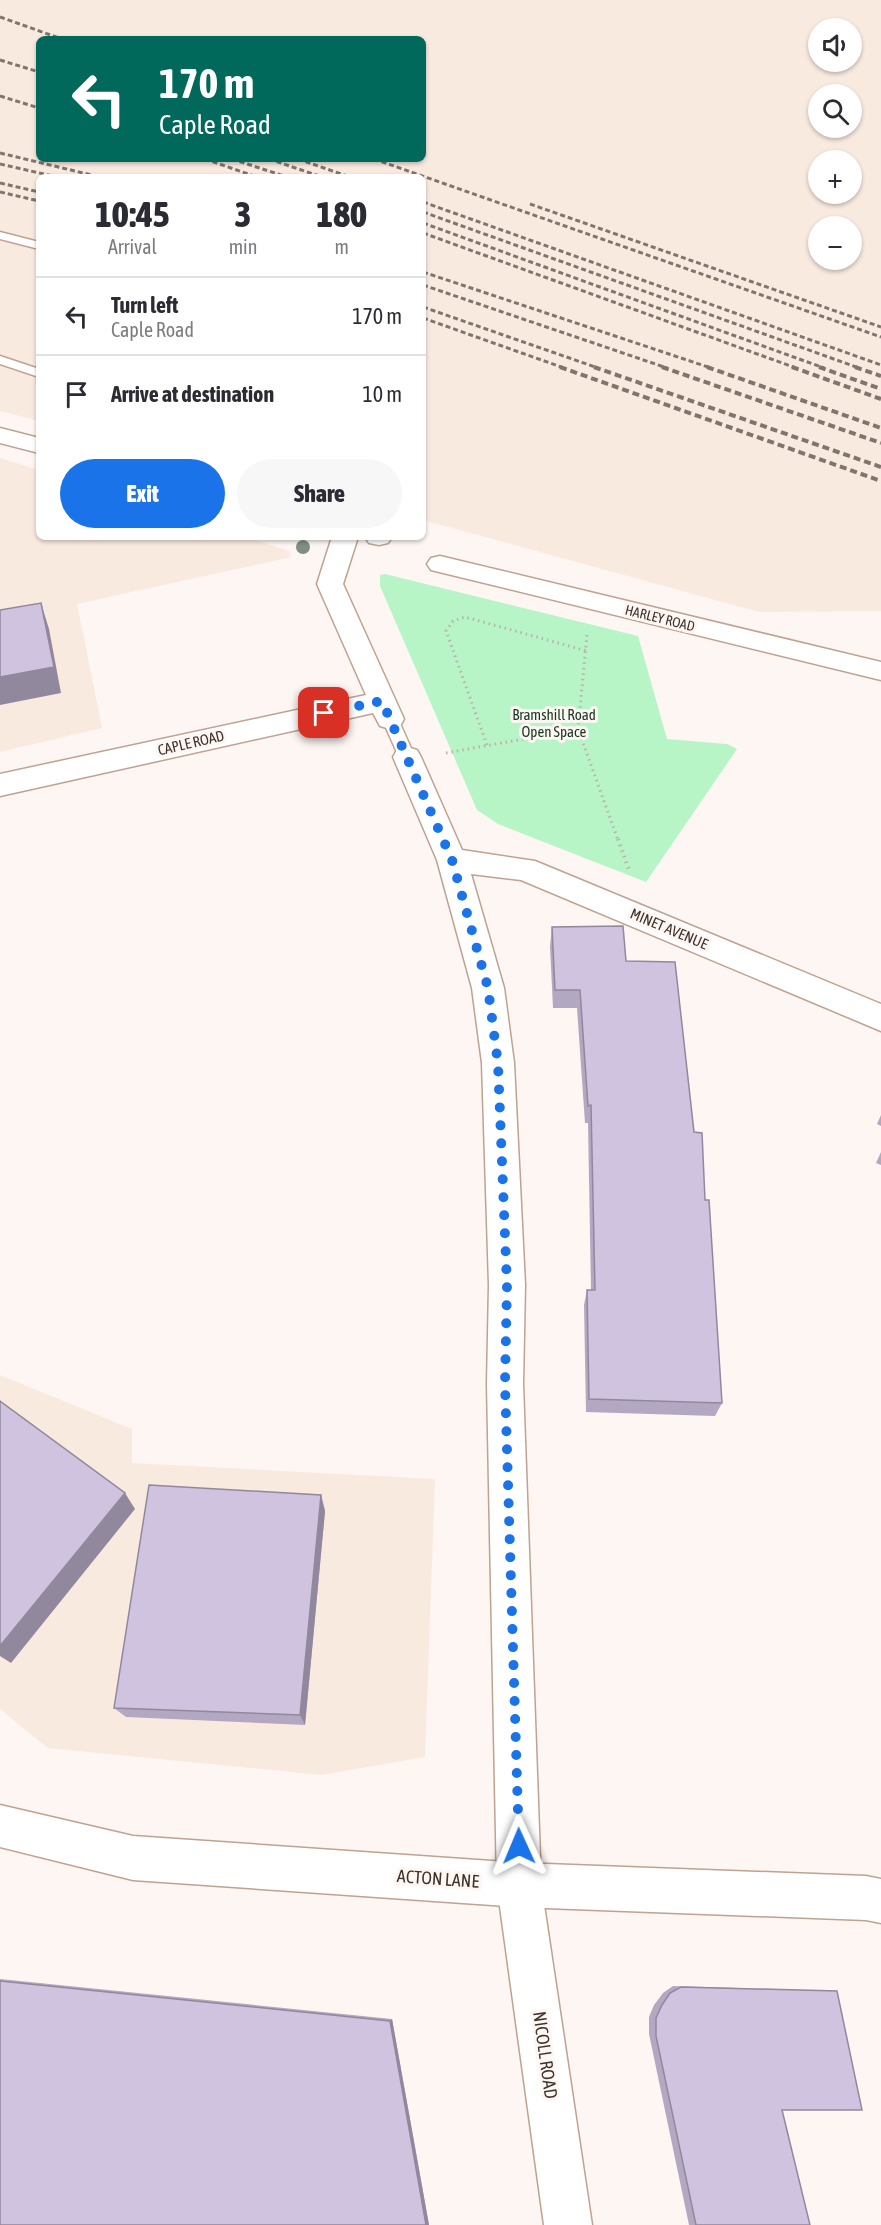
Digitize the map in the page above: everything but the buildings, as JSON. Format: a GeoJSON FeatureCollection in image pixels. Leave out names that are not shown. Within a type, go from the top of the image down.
{"type":"FeatureCollection","features":[{"type":"Feature","properties":{"kind":"street"},"geometry":{"type":"LineString","coordinates":[[0,435],[36,445]]}},
{"type":"Feature","properties":{"kind":"street"},"geometry":{"type":"LineString","coordinates":[[344,540],[330,584],[386,710]]}},
{"type":"Feature","properties":{"kind":"street","name":"HARLEY ROAD"},"geometry":{"type":"LineString","coordinates":[[440,564],[881,671]]}},
{"type":"Feature","properties":{"kind":"street","name":"CAPLE ROAD"},"geometry":{"type":"LineString","coordinates":[[0,785],[386,710]]}},
{"type":"Feature","properties":{"kind":"street","name":"NICOLL ROAD"},"geometry":{"type":"LineString","coordinates":[[407,757],[452,860],[488,988],[498,1064],[507,1285],[505,1384],[519,1885],[568,2225]]}},
{"type":"Feature","properties":{"kind":"street","name":"MINET AVENUE"},"geometry":{"type":"LineString","coordinates":[[452,860],[525,869],[881,1018]]}},
{"type":"Feature","properties":{"kind":"street","name":"ACTON LANE"},"geometry":{"type":"LineString","coordinates":[[0,1826],[133,1858],[519,1885],[866,1898],[881,1901]]}},
{"type":"Feature","properties":{"kind":"lane"},"geometry":{"type":"LineString","coordinates":[[0,235],[36,245]]}},
{"type":"Feature","properties":{"kind":"lane"},"geometry":{"type":"LineString","coordinates":[[0,360],[36,372]]}},
{"type":"Feature","properties":{"kind":"lane"},"geometry":{"type":"LineString","coordinates":[[386,710],[407,757]]}},
{"type":"Feature","properties":{"kind":"path"},"geometry":{"type":"LineString","coordinates":[[487,745],[446,631],[453,621],[465,617],[587,651]]}},
{"type":"Feature","properties":{"kind":"path"},"geometry":{"type":"LineString","coordinates":[[587,631],[587,651],[578,729],[630,874]]}},
{"type":"Feature","properties":{"kind":"path"},"geometry":{"type":"LineString","coordinates":[[445,753],[578,729]]}},
{"type":"Feature","properties":{"kind":"shaded area"},"geometry":{"type":"Polygon","coordinates":[[[0,0],[881,0],[881,611],[759,612],[426,521],[426,174],[36,174],[36,420],[0,411],[0,0]]]}},
{"type":"Feature","properties":{"kind":"shaded area"},"geometry":{"type":"Polygon","coordinates":[[[0,458],[36,469],[36,540],[254,540],[289,551],[291,557],[77,604],[102,728],[0,752],[0,458]]]}},
{"type":"Feature","properties":{"kind":"shaded area"},"geometry":{"type":"Polygon","coordinates":[[[0,1375],[132,1429],[132,1463],[435,1479],[425,1757],[321,1775],[48,1748],[0,1709],[0,1375]]]}},
{"type":"Feature","properties":{"kind":"green space","name":"Bramshill Road Open Space"},"geometry":{"type":"Polygon","coordinates":[[[385,574],[638,636],[667,739],[727,744],[737,749],[646,882],[498,824],[477,810],[380,586],[380,575],[385,574]]]}},
{"type":"Feature","properties":{"kind":"railway"},"geometry":{"type":"LineString","coordinates":[[0,17],[54,36]]}},
{"type":"Feature","properties":{"kind":"railway"},"geometry":{"type":"LineString","coordinates":[[0,60],[36,71]]}},
{"type":"Feature","properties":{"kind":"railway"},"geometry":{"type":"LineString","coordinates":[[0,96],[36,107]]}},
{"type":"Feature","properties":{"kind":"railway"},"geometry":{"type":"LineString","coordinates":[[0,153],[36,162]]}},
{"type":"Feature","properties":{"kind":"railway"},"geometry":{"type":"LineString","coordinates":[[38,162],[88,174]]}},
{"type":"Feature","properties":{"kind":"railway"},"geometry":{"type":"LineString","coordinates":[[214,162],[248,174]]}},
{"type":"Feature","properties":{"kind":"railway"},"geometry":{"type":"LineString","coordinates":[[241,162],[278,174]]}},
{"type":"Feature","properties":{"kind":"railway"},"geometry":{"type":"LineString","coordinates":[[278,162],[313,174]]}},
{"type":"Feature","properties":{"kind":"railway"},"geometry":{"type":"LineString","coordinates":[[307,162],[341,174]]}},
{"type":"Feature","properties":{"kind":"railway"},"geometry":{"type":"LineString","coordinates":[[383,162],[417,174]]}},
{"type":"Feature","properties":{"kind":"railway"},"geometry":{"type":"LineString","coordinates":[[0,164],[44,174]]}},
{"type":"Feature","properties":{"kind":"railway"},"geometry":{"type":"LineString","coordinates":[[426,177],[881,337]]}},
{"type":"Feature","properties":{"kind":"railway"},"geometry":{"type":"LineString","coordinates":[[0,183],[36,191]]}},
{"type":"Feature","properties":{"kind":"railway"},"geometry":{"type":"LineString","coordinates":[[0,192],[36,200]]}},
{"type":"Feature","properties":{"kind":"railway"},"geometry":{"type":"LineString","coordinates":[[426,203],[881,365]]}},
{"type":"Feature","properties":{"kind":"railway"},"geometry":{"type":"LineString","coordinates":[[530,204],[881,327]]}},
{"type":"Feature","properties":{"kind":"railway"},"geometry":{"type":"LineString","coordinates":[[426,213],[859,368]]}},
{"type":"Feature","properties":{"kind":"railway"},"geometry":{"type":"LineString","coordinates":[[426,224],[824,368]]}},
{"type":"Feature","properties":{"kind":"railway"},"geometry":{"type":"LineString","coordinates":[[426,234],[796,368]]}},
{"type":"Feature","properties":{"kind":"railway"},"geometry":{"type":"LineString","coordinates":[[426,273],[711,368]]}},
{"type":"Feature","properties":{"kind":"railway"},"geometry":{"type":"LineString","coordinates":[[426,286],[667,368]]}},
{"type":"Feature","properties":{"kind":"railway"},"geometry":{"type":"LineString","coordinates":[[426,308],[598,368]]}},
{"type":"Feature","properties":{"kind":"railway"},"geometry":{"type":"LineString","coordinates":[[426,319],[564,368]]}},
{"type":"Feature","properties":{"kind":"railway"},"geometry":{"type":"LineString","coordinates":[[560,367],[881,481]]}},
{"type":"Feature","properties":{"kind":"railway"},"geometry":{"type":"LineString","coordinates":[[594,367],[881,467]]}},
{"type":"Feature","properties":{"kind":"railway"},"geometry":{"type":"LineString","coordinates":[[662,367],[881,443]]}},
{"type":"Feature","properties":{"kind":"railway"},"geometry":{"type":"LineString","coordinates":[[707,367],[881,428]]}},
{"type":"Feature","properties":{"kind":"railway"},"geometry":{"type":"LineString","coordinates":[[792,367],[881,399]]}},
{"type":"Feature","properties":{"kind":"railway"},"geometry":{"type":"LineString","coordinates":[[819,367],[881,389]]}},
{"type":"Feature","properties":{"kind":"railway"},"geometry":{"type":"LineString","coordinates":[[855,367],[881,376]]}},
{"type":"Feature","properties":{"kind":"route"},"geometry":{"type":"LineString","coordinates":[[324,713],[382,701],[452,860],[488,988],[498,1064],[507,1285],[505,1384],[519,1846]]}}]}
